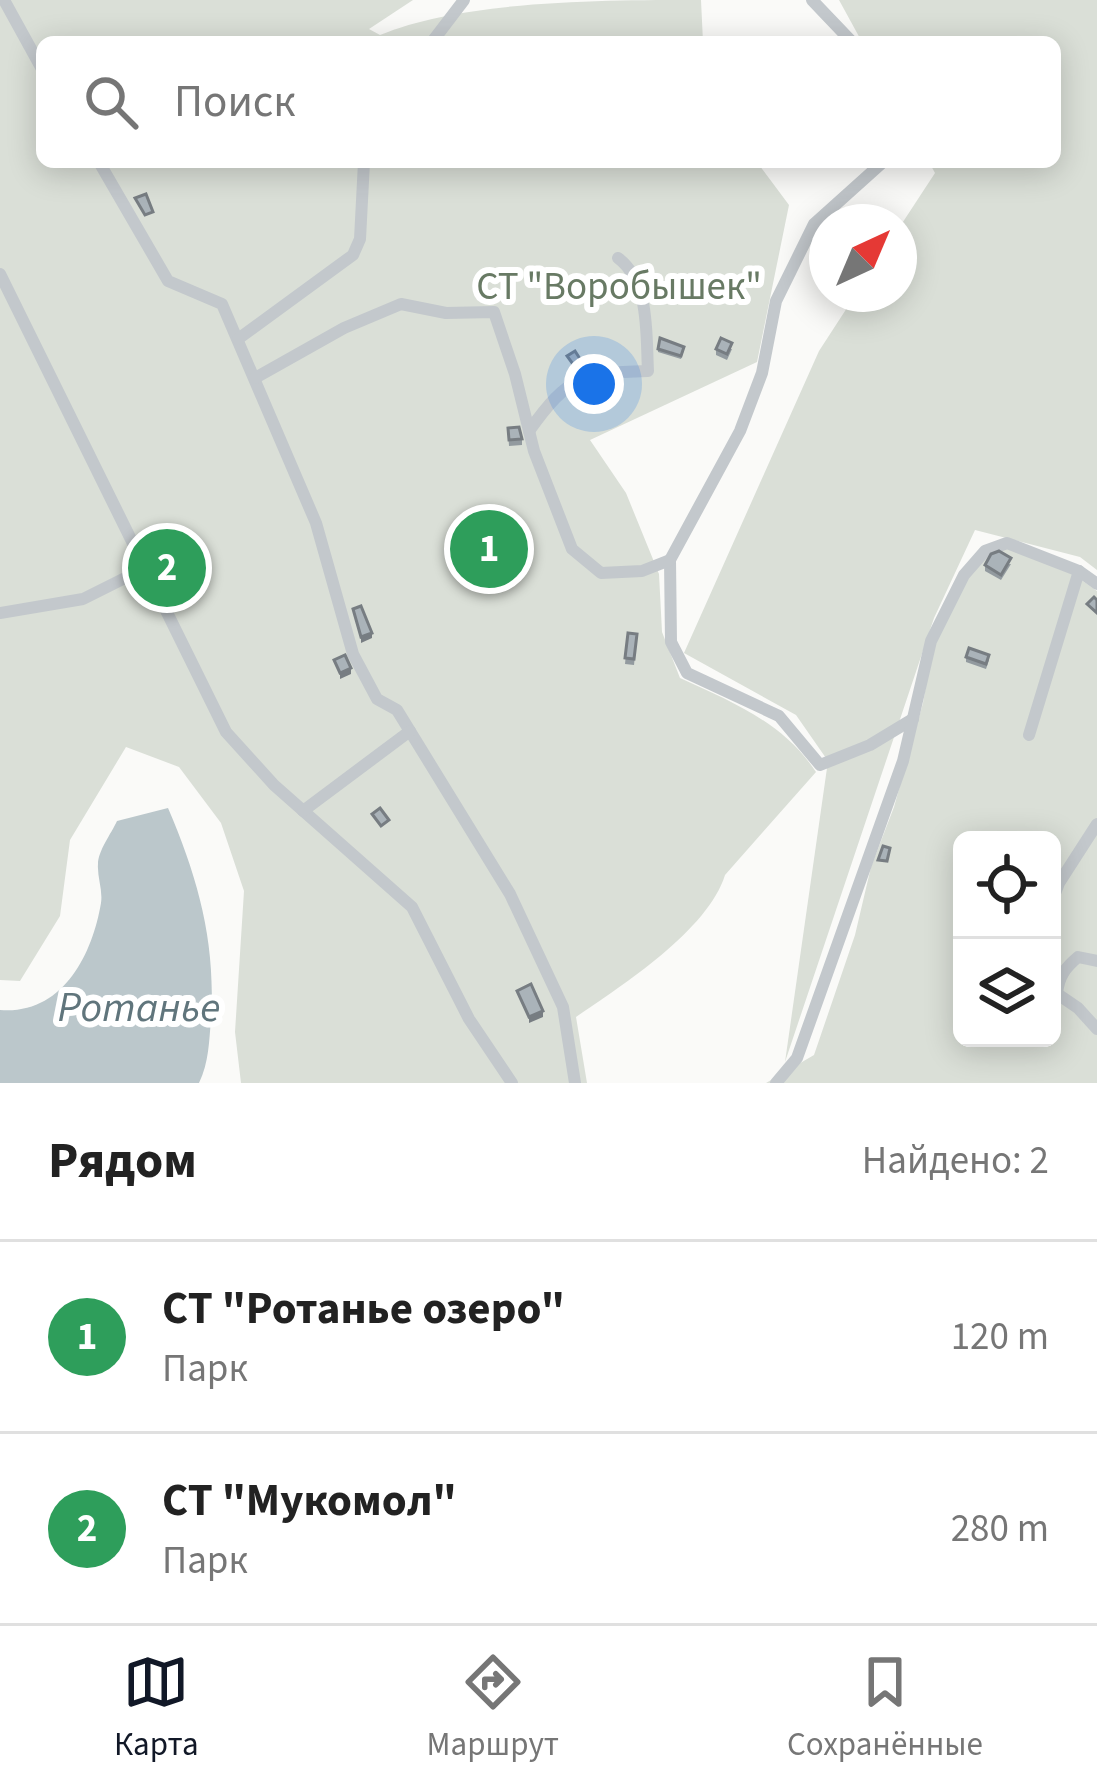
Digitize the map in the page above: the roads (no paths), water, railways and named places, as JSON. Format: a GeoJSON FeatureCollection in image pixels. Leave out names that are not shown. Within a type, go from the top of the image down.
{"type":"FeatureCollection","features":[{"type":"Feature","properties":{"kind":"street"},"geometry":{"type":"LineString","coordinates":[[4,0],[36,58]]}},
{"type":"Feature","properties":{"kind":"street"},"geometry":{"type":"LineString","coordinates":[[437,36],[464,0]]}},
{"type":"Feature","properties":{"kind":"street"},"geometry":{"type":"LineString","coordinates":[[812,0],[846,36]]}},
{"type":"Feature","properties":{"kind":"street"},"geometry":{"type":"LineString","coordinates":[[102,168],[168,281],[222,304],[316,523],[352,654],[377,699],[397,710],[510,894],[563,1007],[575,1083]]}},
{"type":"Feature","properties":{"kind":"street"},"geometry":{"type":"LineString","coordinates":[[238,339],[353,255],[360,238],[364,168]]}},
{"type":"Feature","properties":{"kind":"street"},"geometry":{"type":"LineString","coordinates":[[877,168],[814,224],[776,301],[762,373],[740,431],[670,560],[671,642],[687,673],[779,716],[820,765],[870,745],[913,719]]}},
{"type":"Feature","properties":{"kind":"street"},"geometry":{"type":"LineString","coordinates":[[529,430],[552,398],[590,373],[648,371],[645,309],[628,266],[618,258]]}},
{"type":"Feature","properties":{"kind":"street"},"geometry":{"type":"LineString","coordinates":[[0,274],[226,732],[303,811],[412,908],[469,1019],[512,1083]]}},
{"type":"Feature","properties":{"kind":"street"},"geometry":{"type":"LineString","coordinates":[[255,378],[344,328],[401,304],[446,313],[494,312],[529,430],[572,549],[601,573],[642,571],[670,560]]}},
{"type":"Feature","properties":{"kind":"street"},"geometry":{"type":"LineString","coordinates":[[776,1083],[797,1058],[898,779],[931,641],[964,575],[985,550],[1007,542],[1078,571],[1097,584]]}},
{"type":"Feature","properties":{"kind":"street"},"geometry":{"type":"LineString","coordinates":[[1029,735],[1078,571]]}},
{"type":"Feature","properties":{"kind":"street"},"geometry":{"type":"LineString","coordinates":[[0,613],[83,599],[128,577],[150,578]]}},
{"type":"Feature","properties":{"kind":"street"},"geometry":{"type":"LineString","coordinates":[[303,811],[410,731]]}},
{"type":"Feature","properties":{"kind":"street"},"geometry":{"type":"LineString","coordinates":[[1061,881],[1097,824]]}},
{"type":"Feature","properties":{"kind":"street"},"geometry":{"type":"LineString","coordinates":[[1061,975],[1078,957],[1097,961]]}},
{"type":"Feature","properties":{"kind":"street"},"geometry":{"type":"LineString","coordinates":[[1061,997],[1097,1029]]}},
{"type":"Feature","properties":{"kind":"water","name":"Ротанье"},"geometry":{"type":"Polygon","coordinates":[[[168,808],[196,885],[211,963],[209,1044],[199,1083],[0,1083],[0,1010],[41,1003],[70,978],[97,923],[99,859],[117,821],[168,808]]]}},
{"type":"Feature","properties":{"kind":"place","name":"СТ \"Ротанье озеро\""},"geometry":{"type":"Point","coordinates":[489,549]}},
{"type":"Feature","properties":{"kind":"place","name":"СТ \"Мукомол\""},"geometry":{"type":"Point","coordinates":[167,568]}},
{"type":"Feature","properties":{"kind":"park label","name":"СТ \"Воробышек\""},"geometry":{"type":"Point","coordinates":[619,287]}}]}
